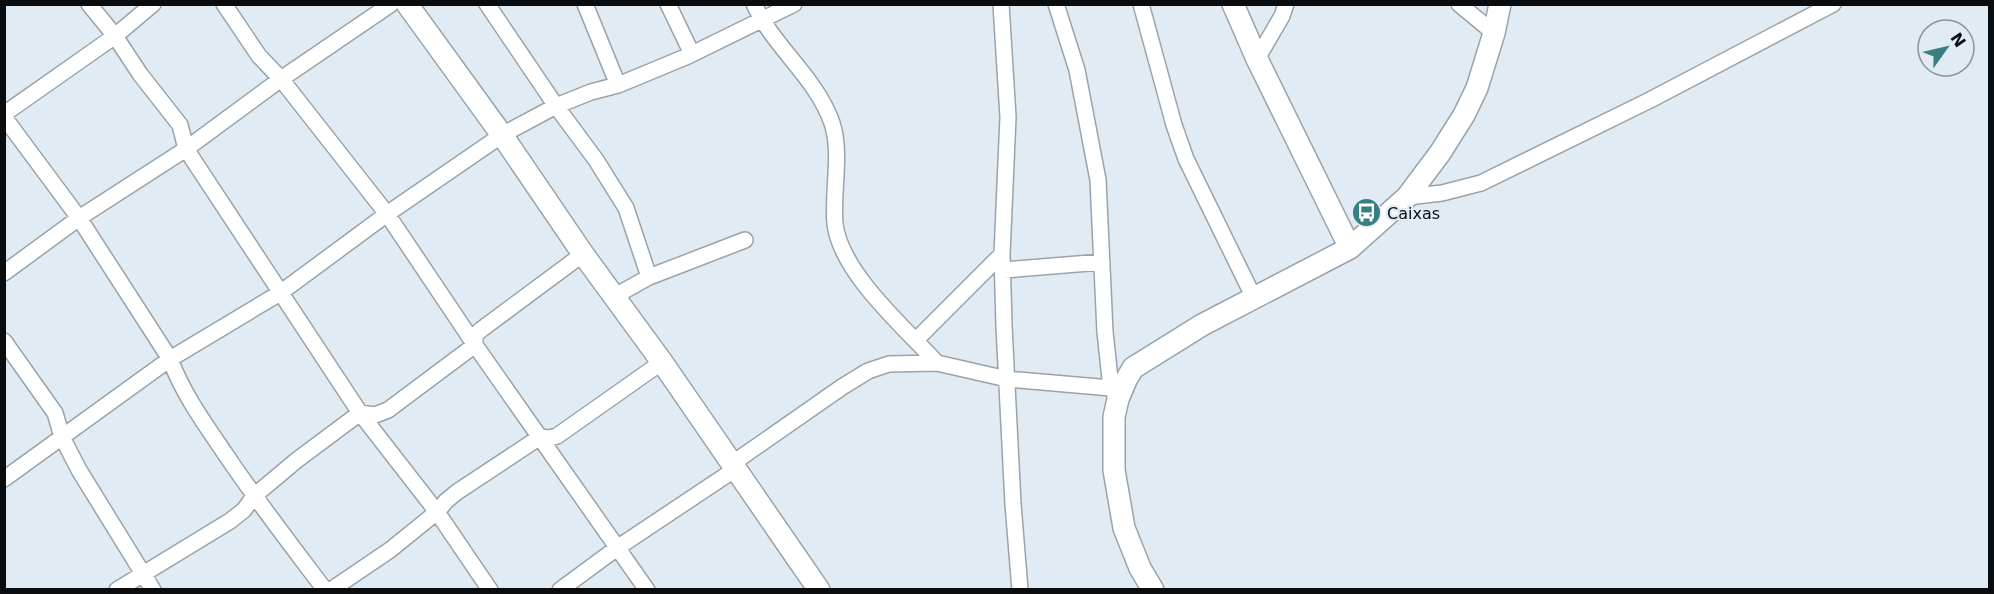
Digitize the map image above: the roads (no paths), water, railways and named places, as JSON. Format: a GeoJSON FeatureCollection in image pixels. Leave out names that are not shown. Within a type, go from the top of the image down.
{"type":"FeatureCollection","features":[{"type":"Feature","properties":{"kind":"street"},"geometry":{"type":"LineString","coordinates":[[89,4],[180,125],[186,149],[360,413],[437,512],[490,590]]}},
{"type":"Feature","properties":{"kind":"street"},"geometry":{"type":"LineString","coordinates":[[153,4],[115,36],[4,116],[79,218],[170,359],[197,414],[254,496],[325,590]]}},
{"type":"Feature","properties":{"kind":"street"},"geometry":{"type":"LineString","coordinates":[[224,4],[259,56],[281,79],[387,214],[475,345],[647,590]]}},
{"type":"Feature","properties":{"kind":"street"},"geometry":{"type":"LineString","coordinates":[[4,273],[79,218],[186,149],[281,79],[391,4]]}},
{"type":"Feature","properties":{"kind":"street"},"geometry":{"type":"LineString","coordinates":[[407,4],[735,465],[819,590]]}},
{"type":"Feature","properties":{"kind":"street"},"geometry":{"type":"LineString","coordinates":[[487,4],[556,106],[596,160],[626,208],[649,277]]}},
{"type":"Feature","properties":{"kind":"street"},"geometry":{"type":"LineString","coordinates":[[585,4],[618,85]]}},
{"type":"Feature","properties":{"kind":"street"},"geometry":{"type":"LineString","coordinates":[[668,4],[692,54]]}},
{"type":"Feature","properties":{"kind":"street"},"geometry":{"type":"LineString","coordinates":[[754,4],[762,21],[820,98],[832,122],[837,140],[836,225],[841,247],[853,268],[879,301],[937,363]]}},
{"type":"Feature","properties":{"kind":"street"},"geometry":{"type":"LineString","coordinates":[[4,479],[170,359],[280,293],[387,214],[502,135],[556,106],[591,92],[618,85],[692,54],[794,4]]}},
{"type":"Feature","properties":{"kind":"street"},"geometry":{"type":"LineString","coordinates":[[1001,4],[1008,117],[1002,254],[1004,326],[1020,590]]}},
{"type":"Feature","properties":{"kind":"street"},"geometry":{"type":"LineString","coordinates":[[1056,4],[1077,70],[1098,180],[1105,332],[1114,393],[1114,470],[1124,528],[1140,568],[1153,590]]}},
{"type":"Feature","properties":{"kind":"street"},"geometry":{"type":"LineString","coordinates":[[1141,4],[1174,125],[1186,159],[1254,298]]}},
{"type":"Feature","properties":{"kind":"street"},"geometry":{"type":"LineString","coordinates":[[1233,4],[1257,59],[1350,248]]}},
{"type":"Feature","properties":{"kind":"street"},"geometry":{"type":"LineString","coordinates":[[1257,59],[1282,16],[1286,4]]}},
{"type":"Feature","properties":{"kind":"street"},"geometry":{"type":"LineString","coordinates":[[1459,4],[1494,33]]}},
{"type":"Feature","properties":{"kind":"street"},"geometry":{"type":"LineString","coordinates":[[1114,393],[1133,368],[1202,325],[1350,248],[1407,197],[1440,153],[1464,115],[1477,88],[1494,33],[1500,4]]}},
{"type":"Feature","properties":{"kind":"street"},"geometry":{"type":"LineString","coordinates":[[1407,197],[1442,193],[1480,183],[1650,100],[1833,4]]}},
{"type":"Feature","properties":{"kind":"street"},"geometry":{"type":"LineString","coordinates":[[615,296],[649,277],[745,240]]}},
{"type":"Feature","properties":{"kind":"street"},"geometry":{"type":"LineString","coordinates":[[475,345],[475,335],[482,329],[583,254]]}},
{"type":"Feature","properties":{"kind":"street"},"geometry":{"type":"LineString","coordinates":[[916,340],[1002,254]]}},
{"type":"Feature","properties":{"kind":"street"},"geometry":{"type":"LineString","coordinates":[[1004,270],[1102,262]]}},
{"type":"Feature","properties":{"kind":"street"},"geometry":{"type":"LineString","coordinates":[[4,341],[55,413],[62,437],[79,470],[153,590]]}},
{"type":"Feature","properties":{"kind":"street"},"geometry":{"type":"LineString","coordinates":[[117,590],[141,573],[230,521],[244,510],[254,496],[297,460],[360,413],[375,415],[388,410],[475,345]]}},
{"type":"Feature","properties":{"kind":"street"},"geometry":{"type":"LineString","coordinates":[[331,590],[390,550],[437,512],[457,492],[540,437],[557,436],[662,362]]}},
{"type":"Feature","properties":{"kind":"street"},"geometry":{"type":"LineString","coordinates":[[560,590],[868,371],[889,364],[937,363],[1007,379],[1114,393]]}},
{"type":"Feature","properties":{"kind":"place","name":"Caixas"},"geometry":{"type":"Point","coordinates":[1366,213]}}]}
